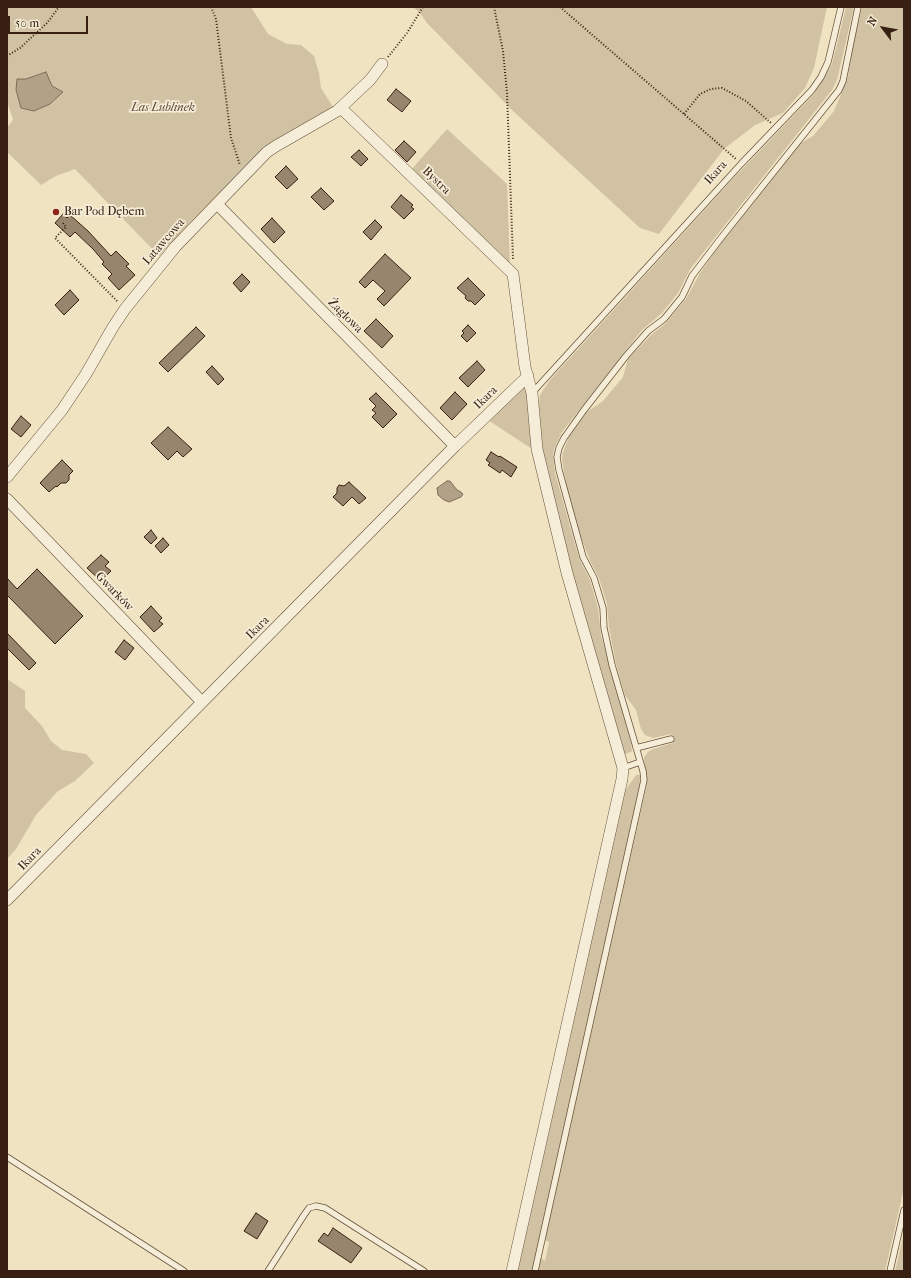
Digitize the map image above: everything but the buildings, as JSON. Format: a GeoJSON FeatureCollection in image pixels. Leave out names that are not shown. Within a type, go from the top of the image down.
{"type":"FeatureCollection","features":[{"type":"Feature","properties":{"kind":"street","name":"Latawcowa"},"geometry":{"type":"LineString","coordinates":[[7,477],[62,410],[86,374],[125,309],[176,246],[267,152],[341,108],[370,80],[382,64]]}},
{"type":"Feature","properties":{"kind":"street","name":"Bystra"},"geometry":{"type":"LineString","coordinates":[[341,108],[514,274]]}},
{"type":"Feature","properties":{"kind":"street","name":"Żaglowa"},"geometry":{"type":"LineString","coordinates":[[217,204],[455,446]]}},
{"type":"Feature","properties":{"kind":"street"},"geometry":{"type":"LineString","coordinates":[[512,1271],[622,779],[623,768],[567,573],[538,449],[532,393],[525,367],[514,274]]}},
{"type":"Feature","properties":{"kind":"street","name":"Ikara"},"geometry":{"type":"LineString","coordinates":[[7,900],[455,446],[528,376]]}},
{"type":"Feature","properties":{"kind":"street","name":"Gwarków"},"geometry":{"type":"LineString","coordinates":[[7,499],[202,702]]}},
{"type":"Feature","properties":{"kind":"lane","name":"Ikara"},"geometry":{"type":"LineString","coordinates":[[532,393],[741,164],[812,90],[821,77],[828,62],[841,7]]}},
{"type":"Feature","properties":{"kind":"lane"},"geometry":{"type":"LineString","coordinates":[[535,1271],[643,788],[644,776],[612,664],[604,628],[603,608],[594,578],[583,557],[560,476],[558,457],[559,448],[564,438],[584,410],[626,356],[648,331],[664,319],[682,297],[692,276],[839,90],[843,81],[858,7]]}},
{"type":"Feature","properties":{"kind":"lane"},"geometry":{"type":"LineString","coordinates":[[636,748],[671,739]]}},
{"type":"Feature","properties":{"kind":"lane"},"geometry":{"type":"LineString","coordinates":[[623,768],[640,762]]}},
{"type":"Feature","properties":{"kind":"lane"},"geometry":{"type":"LineString","coordinates":[[7,1158],[184,1271]]}},
{"type":"Feature","properties":{"kind":"lane"},"geometry":{"type":"LineString","coordinates":[[268,1271],[304,1214],[309,1208],[316,1206],[325,1208],[424,1271]]}},
{"type":"Feature","properties":{"kind":"lane"},"geometry":{"type":"LineString","coordinates":[[890,1271],[904,1210]]}},
{"type":"Feature","properties":{"kind":"path"},"geometry":{"type":"LineString","coordinates":[[7,56],[20,48],[47,23],[59,7]]}},
{"type":"Feature","properties":{"kind":"path"},"geometry":{"type":"LineString","coordinates":[[211,7],[216,19],[231,138],[244,177]]}},
{"type":"Feature","properties":{"kind":"path"},"geometry":{"type":"LineString","coordinates":[[382,64],[407,33],[423,7]]}},
{"type":"Feature","properties":{"kind":"path"},"geometry":{"type":"LineString","coordinates":[[494,7],[503,51],[507,93],[514,274]]}},
{"type":"Feature","properties":{"kind":"path"},"geometry":{"type":"LineString","coordinates":[[560,7],[741,164]]}},
{"type":"Feature","properties":{"kind":"path"},"geometry":{"type":"LineString","coordinates":[[684,114],[700,94],[711,88],[722,88],[746,101],[776,128]]}},
{"type":"Feature","properties":{"kind":"path"},"geometry":{"type":"LineString","coordinates":[[63,223],[66,227],[55,238],[125,309]]}},
{"type":"Feature","properties":{"kind":"green space","name":"Las Lublinek"},"geometry":{"type":"Polygon","coordinates":[[[7,7],[251,7],[268,34],[287,44],[301,45],[314,56],[319,73],[321,88],[333,107],[234,180],[191,221],[159,256],[75,169],[56,176],[41,185],[7,152],[7,128],[13,120],[7,101],[7,7]]]}},
{"type":"Feature","properties":{"kind":"green space"},"geometry":{"type":"Polygon","coordinates":[[[413,7],[827,7],[814,68],[805,88],[783,113],[755,125],[724,149],[659,234],[640,228],[513,111],[413,7]]]}},
{"type":"Feature","properties":{"kind":"green space"},"geometry":{"type":"Polygon","coordinates":[[[846,7],[854,7],[837,80],[832,90],[691,268],[678,293],[662,313],[642,330],[562,432],[554,449],[553,456],[555,473],[579,558],[590,580],[598,608],[601,635],[631,743],[632,751],[626,754],[623,753],[570,571],[542,450],[539,404],[540,395],[550,380],[730,182],[814,94],[832,64],[846,7]]]}},
{"type":"Feature","properties":{"kind":"green space"},"geometry":{"type":"Polygon","coordinates":[[[862,7],[904,7],[904,1188],[885,1271],[538,1271],[541,1258],[545,1261],[549,1242],[545,1240],[647,784],[644,758],[648,752],[653,749],[673,743],[671,734],[653,738],[645,735],[641,729],[636,710],[625,695],[616,664],[609,628],[607,604],[599,578],[590,561],[577,526],[570,501],[562,459],[563,452],[569,437],[587,412],[603,401],[623,377],[628,359],[651,335],[666,323],[686,299],[700,273],[722,241],[799,144],[813,136],[834,111],[848,77],[853,45],[862,7]]]}},
{"type":"Feature","properties":{"kind":"green space"},"geometry":{"type":"Polygon","coordinates":[[[447,129],[507,184],[510,267],[411,170],[447,129]]]}},
{"type":"Feature","properties":{"kind":"green space"},"geometry":{"type":"Polygon","coordinates":[[[524,385],[528,387],[532,449],[488,420],[524,385]]]}},
{"type":"Feature","properties":{"kind":"green space"},"geometry":{"type":"Polygon","coordinates":[[[7,679],[25,691],[25,708],[42,726],[51,741],[62,750],[86,754],[94,763],[75,781],[58,791],[36,815],[16,849],[7,859],[7,679]]]}},
{"type":"Feature","properties":{"kind":"green space"},"geometry":{"type":"Polygon","coordinates":[[[636,775],[640,775],[640,784],[532,1271],[517,1271],[624,792],[636,775]]]}},
{"type":"Feature","properties":{"kind":"green space"},"geometry":{"type":"Polygon","coordinates":[[[904,1233],[904,1271],[895,1271],[904,1233]]]}},
{"type":"Feature","properties":{"kind":"shaded area"},"geometry":{"type":"Polygon","coordinates":[[[46,72],[52,86],[63,92],[50,104],[34,111],[21,108],[16,90],[17,79],[26,79],[46,72]]]}},
{"type":"Feature","properties":{"kind":"shaded area"},"geometry":{"type":"Polygon","coordinates":[[[447,481],[450,481],[457,490],[463,494],[461,497],[449,502],[438,495],[437,488],[447,481]]]}},
{"type":"Feature","properties":{"kind":"place","name":"Bar Pod Dębem"},"geometry":{"type":"Point","coordinates":[56,212]}}]}
